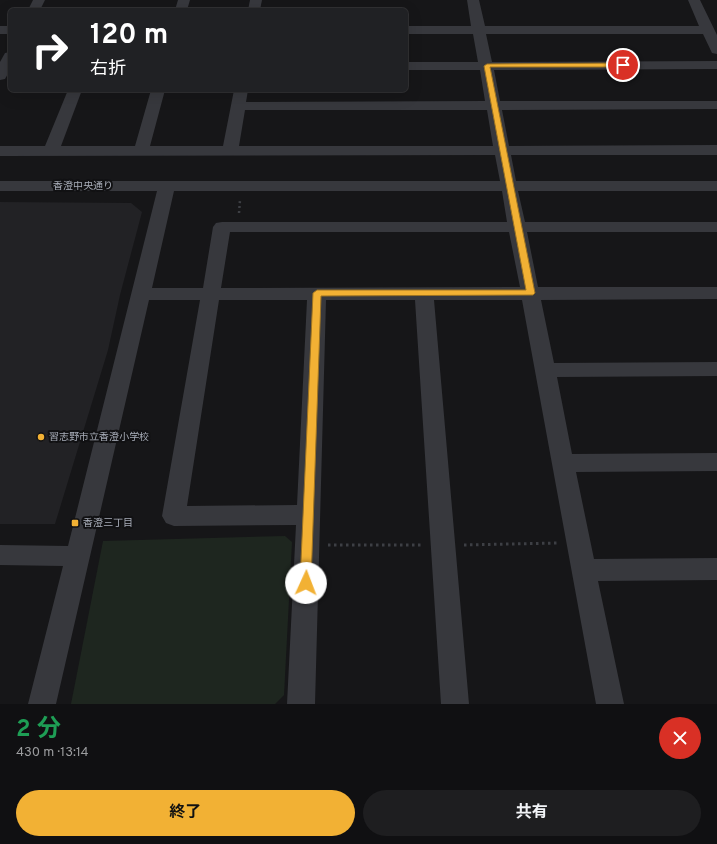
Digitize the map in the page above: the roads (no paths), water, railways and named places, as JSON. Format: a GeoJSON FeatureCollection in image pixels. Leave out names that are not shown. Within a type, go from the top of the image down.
{"type":"FeatureCollection","features":[{"type":"Feature","properties":{"kind":"street"},"geometry":{"type":"LineString","coordinates":[[473,0],[495,106],[502,150],[562,463],[610,704]]}},
{"type":"Feature","properties":{"kind":"street"},"geometry":{"type":"LineString","coordinates":[[694,0],[717,50]]}},
{"type":"Feature","properties":{"kind":"street"},"geometry":{"type":"LineString","coordinates":[[408,30],[707,30]]}},
{"type":"Feature","properties":{"kind":"street"},"geometry":{"type":"LineString","coordinates":[[408,66],[717,65]]}},
{"type":"Feature","properties":{"kind":"street"},"geometry":{"type":"LineString","coordinates":[[51,151],[74,92]]}},
{"type":"Feature","properties":{"kind":"street"},"geometry":{"type":"LineString","coordinates":[[141,151],[157,92]]}},
{"type":"Feature","properties":{"kind":"street"},"geometry":{"type":"LineString","coordinates":[[230,150],[241,92]]}},
{"type":"Feature","properties":{"kind":"street"},"geometry":{"type":"LineString","coordinates":[[238,106],[717,105]]}},
{"type":"Feature","properties":{"kind":"street"},"geometry":{"type":"LineString","coordinates":[[0,151],[717,150]]}},
{"type":"Feature","properties":{"kind":"street","name":"香澄中央通り"},"geometry":{"type":"LineString","coordinates":[[0,186],[717,186]]}},
{"type":"Feature","properties":{"kind":"street"},"geometry":{"type":"LineString","coordinates":[[42,704],[76,556],[167,186]]}},
{"type":"Feature","properties":{"kind":"street"},"geometry":{"type":"LineString","coordinates":[[308,516],[174,516],[222,227],[717,227]]}},
{"type":"Feature","properties":{"kind":"street"},"geometry":{"type":"LineString","coordinates":[[140,294],[424,292],[717,293]]}},
{"type":"Feature","properties":{"kind":"street"},"geometry":{"type":"LineString","coordinates":[[424,292],[455,704]]}},
{"type":"Feature","properties":{"kind":"street"},"geometry":{"type":"LineString","coordinates":[[301,704],[317,293]]}},
{"type":"Feature","properties":{"kind":"street"},"geometry":{"type":"LineString","coordinates":[[545,370],[717,369]]}},
{"type":"Feature","properties":{"kind":"street"},"geometry":{"type":"LineString","coordinates":[[562,463],[717,462]]}},
{"type":"Feature","properties":{"kind":"street"},"geometry":{"type":"LineString","coordinates":[[0,555],[76,556]]}},
{"type":"Feature","properties":{"kind":"street"},"geometry":{"type":"LineString","coordinates":[[584,570],[717,569]]}},
{"type":"Feature","properties":{"kind":"place","name":"習志野市立香澄小学校"},"geometry":{"type":"Point","coordinates":[41,437]}},
{"type":"Feature","properties":{"kind":"place","name":"香澄三丁目"},"geometry":{"type":"Point","coordinates":[75,523]}}]}
